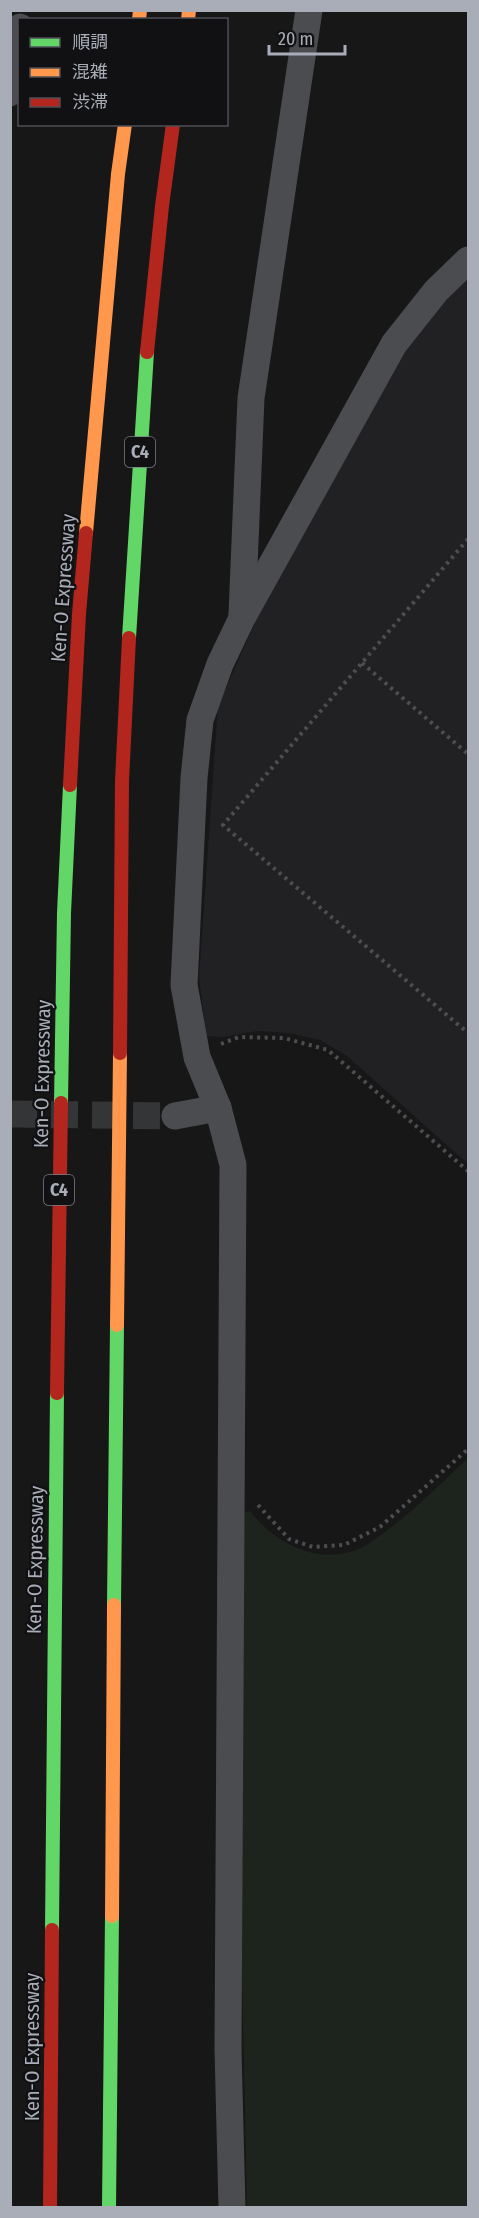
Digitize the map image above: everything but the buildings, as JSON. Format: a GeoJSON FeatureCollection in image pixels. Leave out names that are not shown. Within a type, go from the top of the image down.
{"type":"FeatureCollection","features":[{"type":"Feature","properties":{"kind":"highway","name":"Ken-O Expressway"},"geometry":{"type":"LineString","coordinates":[[50,2208],[57,1286],[64,913],[79,614],[118,174],[125,126]]}},
{"type":"Feature","properties":{"kind":"highway","name":"C4"},"geometry":{"type":"LineString","coordinates":[[109,2208],[122,780],[133,550],[146,354],[164,183],[173,126]]}},
{"type":"Feature","properties":{"kind":"street"},"geometry":{"type":"LineString","coordinates":[[242,618],[251,398],[309,10]]}},
{"type":"Feature","properties":{"kind":"street"},"geometry":{"type":"LineString","coordinates":[[10,93],[18,40]]}},
{"type":"Feature","properties":{"kind":"street"},"geometry":{"type":"LineString","coordinates":[[232,2208],[228,2049],[233,1486],[233,1166],[218,1108],[197,1057],[184,985],[200,720],[220,664],[242,618],[394,344],[436,291],[468,260]]}},
{"type":"Feature","properties":{"kind":"street"},"geometry":{"type":"LineString","coordinates":[[175,1116],[218,1108]]}},
{"type":"Feature","properties":{"kind":"path"},"geometry":{"type":"LineString","coordinates":[[468,539],[224,825],[468,1033]]}},
{"type":"Feature","properties":{"kind":"path"},"geometry":{"type":"LineString","coordinates":[[362,663],[468,754]]}},
{"type":"Feature","properties":{"kind":"path"},"geometry":{"type":"LineString","coordinates":[[197,1057],[213,1047],[239,1037],[284,1038],[328,1050],[468,1171]]}},
{"type":"Feature","properties":{"kind":"path"},"geometry":{"type":"LineString","coordinates":[[233,1486],[257,1504],[289,1539],[314,1547],[344,1545],[380,1527],[468,1449]]}},
{"type":"Feature","properties":{"kind":"shaded area"},"geometry":{"type":"Polygon","coordinates":[[[468,273],[468,1164],[347,1056],[320,1040],[288,1033],[258,1031],[222,1037],[206,1036],[199,977],[218,706],[271,587],[403,351],[468,273]]]}},
{"type":"Feature","properties":{"kind":"shaded area"},"geometry":{"type":"Polygon","coordinates":[[[468,1458],[468,2207],[247,2207],[240,1876],[241,1514],[250,1511],[273,1534],[300,1549],[331,1555],[347,1553],[366,1546],[393,1525],[426,1498],[468,1458]]]}},
{"type":"Feature","properties":{"kind":"tunnel"},"geometry":{"type":"LineString","coordinates":[[10,1114],[175,1116]]}},
{"type":"Feature","properties":{"kind":"traffic: fast"},"geometry":{"type":"LineString","coordinates":[[129,638],[147,352]]}},
{"type":"Feature","properties":{"kind":"traffic: fast"},"geometry":{"type":"LineString","coordinates":[[61,1103],[64,913],[70,785]]}},
{"type":"Feature","properties":{"kind":"traffic: fast"},"geometry":{"type":"LineString","coordinates":[[114,1605],[117,1325]]}},
{"type":"Feature","properties":{"kind":"traffic: fast"},"geometry":{"type":"LineString","coordinates":[[52,1930],[57,1393]]}},
{"type":"Feature","properties":{"kind":"traffic: fast"},"geometry":{"type":"LineString","coordinates":[[109,2208],[112,1916]]}},
{"type":"Feature","properties":{"kind":"traffic: slow"},"geometry":{"type":"LineString","coordinates":[[139,18],[140,10]]}},
{"type":"Feature","properties":{"kind":"traffic: slow"},"geometry":{"type":"LineString","coordinates":[[188,18],[189,10]]}},
{"type":"Feature","properties":{"kind":"traffic: slow"},"geometry":{"type":"LineString","coordinates":[[86,533],[118,174],[125,126]]}},
{"type":"Feature","properties":{"kind":"traffic: slow"},"geometry":{"type":"LineString","coordinates":[[117,1325],[120,1053]]}},
{"type":"Feature","properties":{"kind":"traffic: slow"},"geometry":{"type":"LineString","coordinates":[[112,1916],[114,1605]]}},
{"type":"Feature","properties":{"kind":"traffic: jam"},"geometry":{"type":"LineString","coordinates":[[147,352],[173,126]]}},
{"type":"Feature","properties":{"kind":"traffic: jam"},"geometry":{"type":"LineString","coordinates":[[70,785],[79,614],[86,533]]}},
{"type":"Feature","properties":{"kind":"traffic: jam"},"geometry":{"type":"LineString","coordinates":[[120,1053],[122,781],[129,638]]}},
{"type":"Feature","properties":{"kind":"traffic: jam"},"geometry":{"type":"LineString","coordinates":[[57,1393],[61,1103]]}},
{"type":"Feature","properties":{"kind":"traffic: jam"},"geometry":{"type":"LineString","coordinates":[[50,2208],[52,1930]]}}]}
